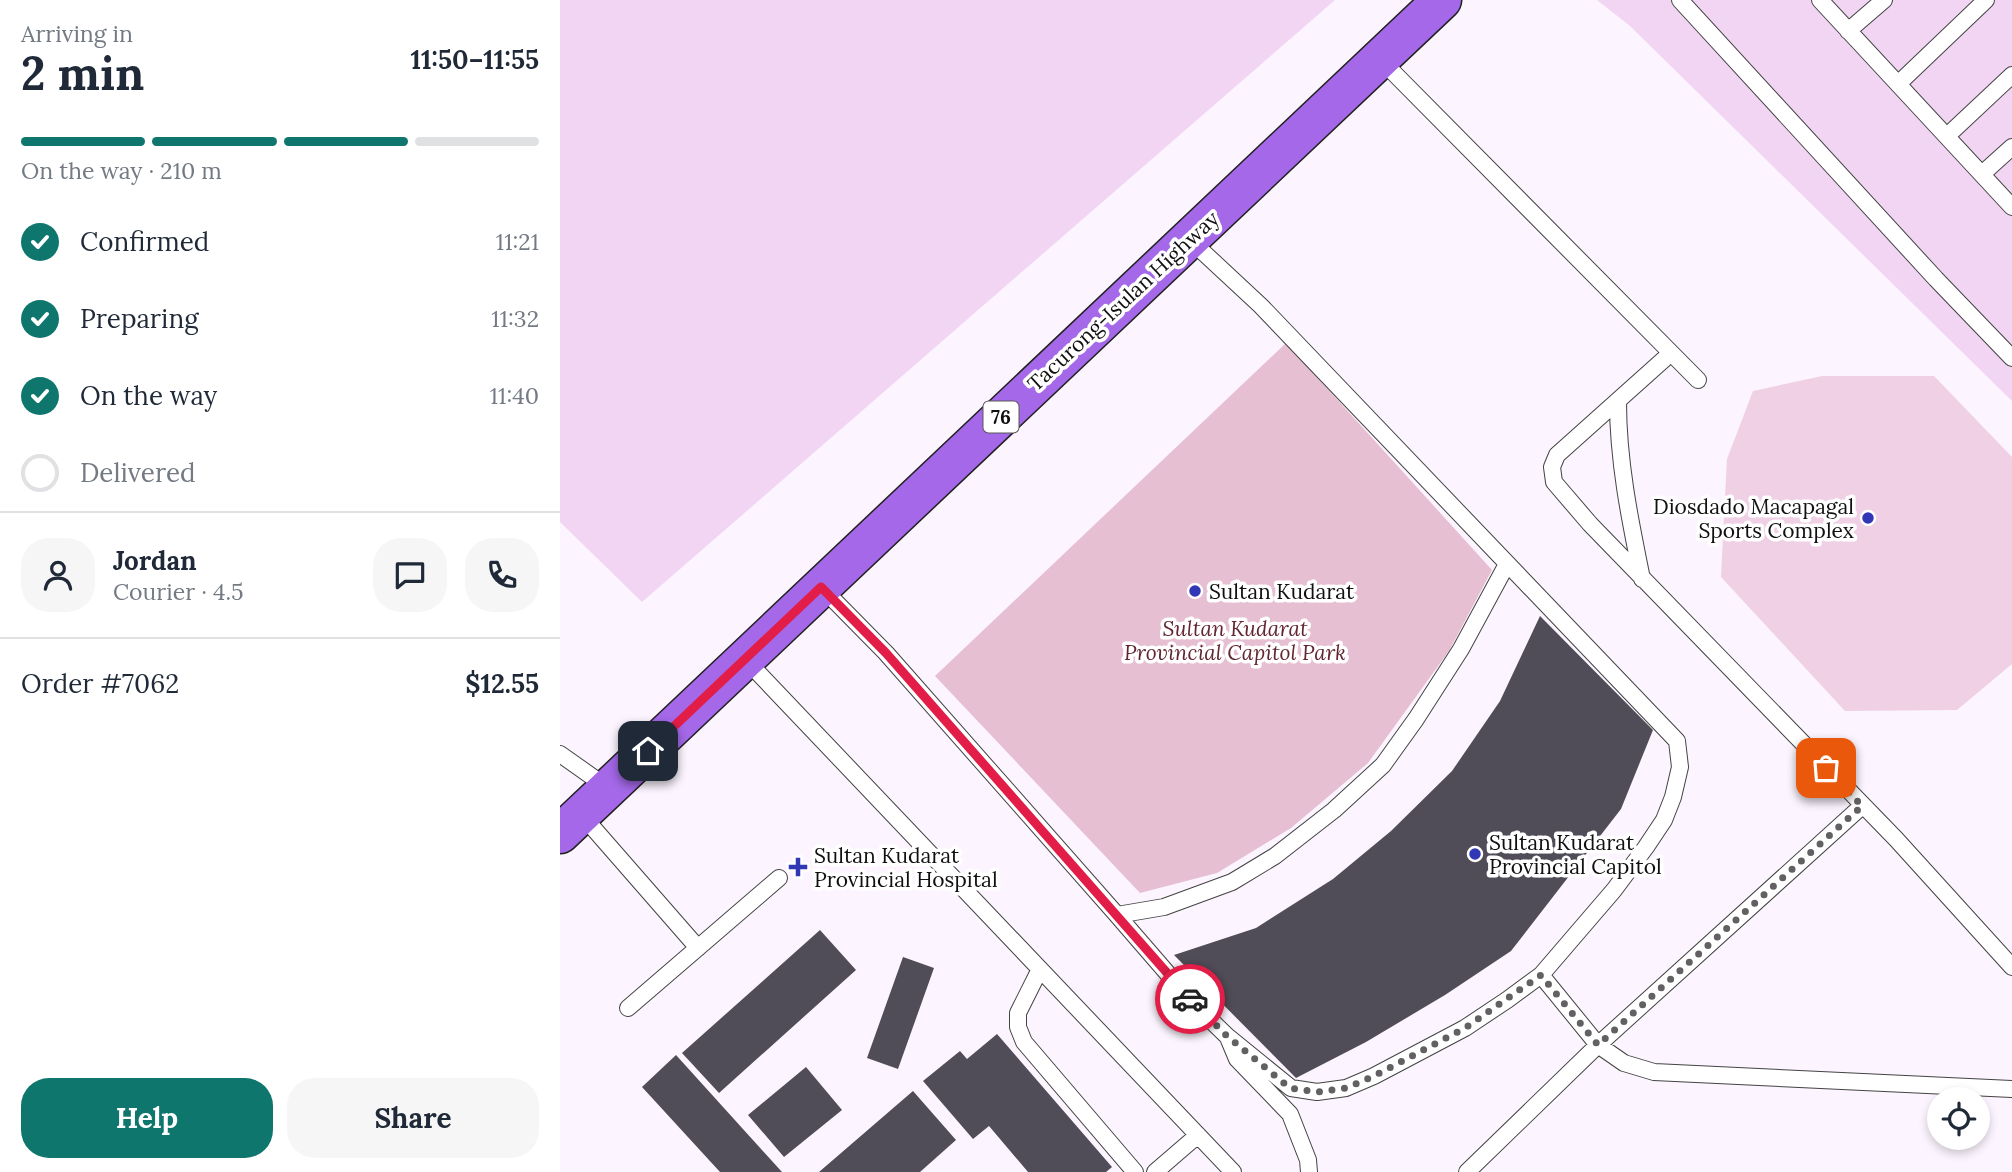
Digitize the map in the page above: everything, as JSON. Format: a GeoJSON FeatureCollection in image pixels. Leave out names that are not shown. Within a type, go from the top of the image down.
{"type":"FeatureCollection","features":[{"type":"Feature","properties":{"kind":"highway","name":"Tacurong-Isulan Highway"},"geometry":{"type":"LineString","coordinates":[[570,824],[1442,0]]}},
{"type":"Feature","properties":{"kind":"lane"},"geometry":{"type":"LineString","coordinates":[[1680,0],[2012,358]]}},
{"type":"Feature","properties":{"kind":"lane"},"geometry":{"type":"LineString","coordinates":[[1820,0],[2012,207]]}},
{"type":"Feature","properties":{"kind":"lane"},"geometry":{"type":"LineString","coordinates":[[1849,31],[1884,0]]}},
{"type":"Feature","properties":{"kind":"lane"},"geometry":{"type":"LineString","coordinates":[[1898,84],[1986,0]]}},
{"type":"Feature","properties":{"kind":"lane"},"geometry":{"type":"LineString","coordinates":[[1380,59],[1698,380]]}},
{"type":"Feature","properties":{"kind":"lane"},"geometry":{"type":"LineString","coordinates":[[1947,136],[2012,75]]}},
{"type":"Feature","properties":{"kind":"lane"},"geometry":{"type":"LineString","coordinates":[[1982,174],[2012,147]]}},
{"type":"Feature","properties":{"kind":"lane"},"geometry":{"type":"LineString","coordinates":[[821,587],[886,653],[1194,1004],[1227,1036],[1290,1088],[1317,1092],[1346,1088],[1374,1076],[1465,1028],[1541,975],[1614,890],[1664,820],[1680,768],[1677,741],[1261,306],[1189,239]]}},
{"type":"Feature","properties":{"kind":"lane"},"geometry":{"type":"LineString","coordinates":[[1671,353],[1558,455],[1552,467],[1554,482],[1590,524],[1896,839],[2012,967]]}},
{"type":"Feature","properties":{"kind":"lane"},"geometry":{"type":"LineString","coordinates":[[1618,401],[1618,442],[1625,492],[1643,579]]}},
{"type":"Feature","properties":{"kind":"lane"},"geometry":{"type":"LineString","coordinates":[[1117,915],[1164,907],[1232,882],[1275,856],[1334,810],[1383,765],[1416,719],[1461,649],[1507,564]]}},
{"type":"Feature","properties":{"kind":"lane"},"geometry":{"type":"LineString","coordinates":[[745,659],[1233,1172]]}},
{"type":"Feature","properties":{"kind":"lane"},"geometry":{"type":"LineString","coordinates":[[560,754],[608,788]]}},
{"type":"Feature","properties":{"kind":"lane"},"geometry":{"type":"LineString","coordinates":[[1467,1172],[1598,1045],[1862,806]]}},
{"type":"Feature","properties":{"kind":"lane"},"geometry":{"type":"LineString","coordinates":[[570,824],[698,948]]}},
{"type":"Feature","properties":{"kind":"lane"},"geometry":{"type":"LineString","coordinates":[[628,1008],[779,878]]}},
{"type":"Feature","properties":{"kind":"lane"},"geometry":{"type":"LineString","coordinates":[[1040,969],[1018,1013],[1018,1027],[1024,1042],[1135,1172]]}},
{"type":"Feature","properties":{"kind":"lane"},"geometry":{"type":"LineString","coordinates":[[1541,975],[1598,1045],[1625,1063],[1654,1072],[2012,1089]]}},
{"type":"Feature","properties":{"kind":"lane"},"geometry":{"type":"LineString","coordinates":[[1227,1036],[1237,1059],[1290,1114],[1310,1172]]}},
{"type":"Feature","properties":{"kind":"lane"},"geometry":{"type":"LineString","coordinates":[[1155,1172],[1198,1135]]}},
{"type":"Feature","properties":{"kind":"shaded area"},"geometry":{"type":"Polygon","coordinates":[[[560,0],[1335,0],[642,602],[560,522],[560,0]]]}},
{"type":"Feature","properties":{"kind":"shaded area"},"geometry":{"type":"Polygon","coordinates":[[[1597,0],[2012,0],[2012,401],[1630,26],[1597,0]]]}},
{"type":"Feature","properties":{"kind":"shaded area","name":"Diosdado Macapagal Sports Complex"},"geometry":{"type":"Polygon","coordinates":[[[1822,376],[1934,376],[2012,457],[2012,664],[1957,710],[1845,711],[1721,577],[1727,459],[1753,391],[1822,376]]]}},
{"type":"Feature","properties":{"kind":"green space","name":"Sultan Kudarat Provincial Capitol Park"},"geometry":{"type":"Polygon","coordinates":[[[1286,343],[1492,570],[1449,651],[1368,763],[1291,828],[1217,873],[1140,893],[935,676],[1286,343]]]}},
{"type":"Feature","properties":{"kind":"building","name":"Sultan Kudarat Provincial Capitol"},"geometry":{"type":"Polygon","coordinates":[[[1540,616],[1653,730],[1621,809],[1511,951],[1445,995],[1366,1042],[1296,1078],[1174,955],[1256,928],[1333,879],[1391,831],[1452,771],[1500,701],[1540,616]]]}},
{"type":"Feature","properties":{"kind":"building"},"geometry":{"type":"Polygon","coordinates":[[[820,930],[856,970],[719,1093],[682,1053],[820,930]]]}},
{"type":"Feature","properties":{"kind":"building"},"geometry":{"type":"Polygon","coordinates":[[[903,957],[934,968],[898,1069],[867,1058],[903,957]]]}},
{"type":"Feature","properties":{"kind":"building"},"geometry":{"type":"Polygon","coordinates":[[[997,1034],[1112,1167],[1106,1172],[1028,1172],[989,1126],[973,1139],[923,1081],[960,1051],[967,1059],[997,1034]]]}},
{"type":"Feature","properties":{"kind":"building"},"geometry":{"type":"Polygon","coordinates":[[[676,1055],[782,1172],[720,1172],[642,1087],[676,1055]]]}},
{"type":"Feature","properties":{"kind":"building"},"geometry":{"type":"Polygon","coordinates":[[[806,1067],[842,1110],[784,1157],[748,1115],[806,1067]]]}},
{"type":"Feature","properties":{"kind":"building"},"geometry":{"type":"Polygon","coordinates":[[[913,1091],[956,1140],[920,1172],[819,1172],[913,1091]]]}},
{"type":"Feature","properties":{"kind":"way so far"},"geometry":{"type":"LineString","coordinates":[[1190,999],[1227,1036],[1290,1088],[1317,1092],[1346,1088],[1374,1076],[1465,1028],[1541,975],[1598,1045],[1862,806],[1826,768]]}},
{"type":"Feature","properties":{"kind":"place","name":"Diosdado Macapagal Sports Complex"},"geometry":{"type":"Point","coordinates":[1868,518]}},
{"type":"Feature","properties":{"kind":"place","name":"Sultan Kudarat"},"geometry":{"type":"Point","coordinates":[1195,591]}},
{"type":"Feature","properties":{"kind":"place","name":"Sultan Kudarat Provincial Capitol"},"geometry":{"type":"Point","coordinates":[1475,854]}},
{"type":"Feature","properties":{"kind":"place","name":"Sultan Kudarat Provincial Hospital"},"geometry":{"type":"Point","coordinates":[798,867]}},
{"type":"Feature","properties":{"kind":"route"},"geometry":{"type":"LineString","coordinates":[[648,751],[821,587],[886,653],[1190,999]]}}]}
